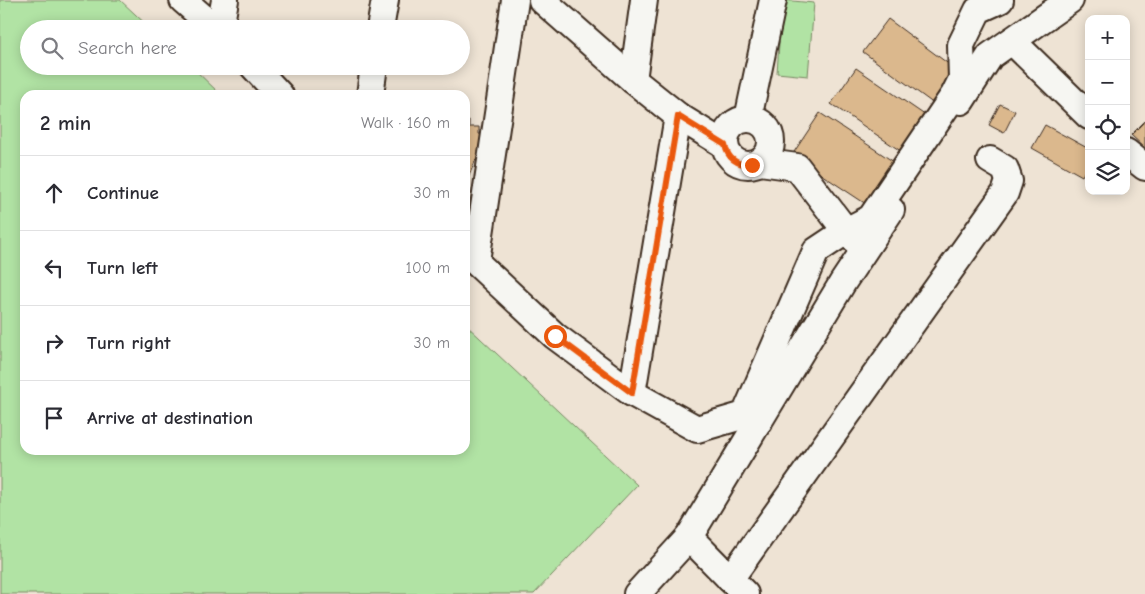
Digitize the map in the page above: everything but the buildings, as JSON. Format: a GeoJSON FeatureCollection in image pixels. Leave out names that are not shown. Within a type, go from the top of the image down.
{"type":"FeatureCollection","features":[{"type":"Feature","properties":{"kind":"street"},"geometry":{"type":"LineString","coordinates":[[183,0],[207,20]]}},
{"type":"Feature","properties":{"kind":"street"},"geometry":{"type":"LineString","coordinates":[[220,20],[225,0]]}},
{"type":"Feature","properties":{"kind":"street"},"geometry":{"type":"LineString","coordinates":[[382,20],[385,0]]}},
{"type":"Feature","properties":{"kind":"street"},"geometry":{"type":"LineString","coordinates":[[515,0],[470,257],[555,336],[632,393],[697,429],[745,415],[816,251],[846,231],[871,218],[954,95],[962,79],[961,46],[978,10],[1000,0]]}},
{"type":"Feature","properties":{"kind":"street"},"geometry":{"type":"LineString","coordinates":[[542,0],[633,80],[678,116],[725,145]]}},
{"type":"Feature","properties":{"kind":"street"},"geometry":{"type":"LineString","coordinates":[[633,80],[644,0]]}},
{"type":"Feature","properties":{"kind":"street"},"geometry":{"type":"LineString","coordinates":[[748,118],[773,0]]}},
{"type":"Feature","properties":{"kind":"street"},"geometry":{"type":"LineString","coordinates":[[637,594],[689,537],[843,282],[990,56],[1070,0]]}},
{"type":"Feature","properties":{"kind":"street"},"geometry":{"type":"LineString","coordinates":[[1012,40],[1085,112]]}},
{"type":"Feature","properties":{"kind":"street"},"geometry":{"type":"LineString","coordinates":[[261,75],[275,90]]}},
{"type":"Feature","properties":{"kind":"street"},"geometry":{"type":"LineString","coordinates":[[371,90],[373,75]]}},
{"type":"Feature","properties":{"kind":"street"},"geometry":{"type":"LineString","coordinates":[[632,393],[678,116]]}},
{"type":"Feature","properties":{"kind":"street"},"geometry":{"type":"LineString","coordinates":[[748,118],[762,124],[770,136],[771,144],[765,158],[752,165],[738,163],[731,159],[725,145],[725,137],[733,124],[748,118]]}},
{"type":"Feature","properties":{"kind":"street"},"geometry":{"type":"LineString","coordinates":[[1130,155],[1145,167]]}},
{"type":"Feature","properties":{"kind":"street"},"geometry":{"type":"LineString","coordinates":[[689,537],[737,586],[1005,192],[1010,181],[1005,169],[990,160]]}},
{"type":"Feature","properties":{"kind":"street"},"geometry":{"type":"LineString","coordinates":[[760,162],[797,167],[846,231],[865,250]]}},
{"type":"Feature","properties":{"kind":"green space"},"geometry":{"type":"Polygon","coordinates":[[[0,0],[120,0],[141,20],[20,20],[20,75],[200,75],[216,90],[20,90],[20,455],[470,455],[470,329],[637,485],[534,594],[0,594],[0,0]]]}},
{"type":"Feature","properties":{"kind":"green space"},"geometry":{"type":"Polygon","coordinates":[[[782,0],[814,3],[808,76],[777,73],[782,0]]]}},
{"type":"Feature","properties":{"kind":"route"},"geometry":{"type":"LineString","coordinates":[[555,336],[632,393],[678,116],[725,145],[731,159],[738,163],[752,165]]}}]}
